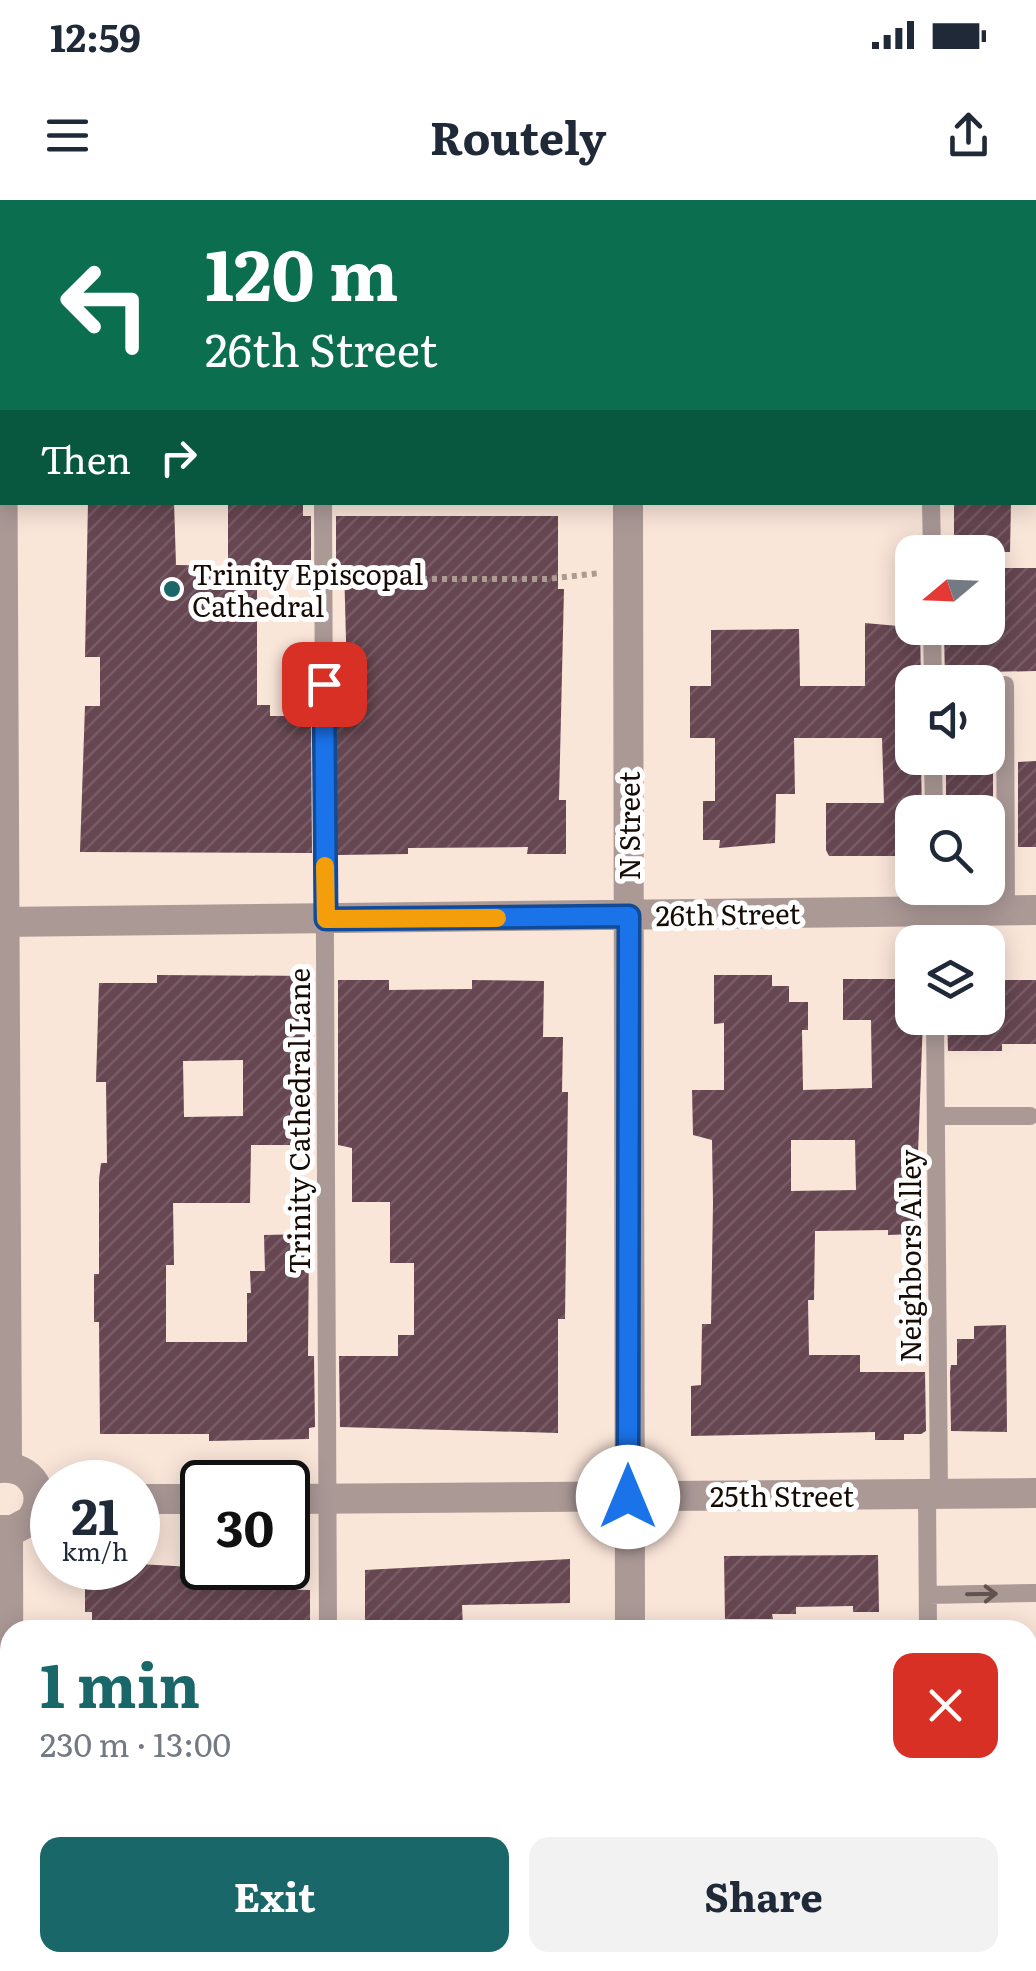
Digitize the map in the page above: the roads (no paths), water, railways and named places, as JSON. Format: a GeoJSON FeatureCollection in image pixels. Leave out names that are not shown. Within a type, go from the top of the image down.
{"type":"FeatureCollection","features":[{"type":"Feature","properties":{"kind":"street"},"geometry":{"type":"LineString","coordinates":[[2,505],[4,1467],[30,1478]]}},
{"type":"Feature","properties":{"kind":"street","name":"N Street"},"geometry":{"type":"LineString","coordinates":[[628,505],[630,1620]]}},
{"type":"Feature","properties":{"kind":"street","name":"26th Street"},"geometry":{"type":"LineString","coordinates":[[1,922],[629,916],[895,901]]}},
{"type":"Feature","properties":{"kind":"street","name":"26th Street"},"geometry":{"type":"LineString","coordinates":[[981,905],[1021,910]]}},
{"type":"Feature","properties":{"kind":"street","name":"25th Street"},"geometry":{"type":"LineString","coordinates":[[310,1499],[1036,1492]]}},
{"type":"Feature","properties":{"kind":"street"},"geometry":{"type":"LineString","coordinates":[[5,1620],[4,1530],[30,1522]]}},
{"type":"Feature","properties":{"kind":"lane","name":"Trinity Cathedral Lane"},"geometry":{"type":"LineString","coordinates":[[323,505],[328,1620]]}},
{"type":"Feature","properties":{"kind":"lane"},"geometry":{"type":"LineString","coordinates":[[932,505],[932,535]]}},
{"type":"Feature","properties":{"kind":"lane"},"geometry":{"type":"LineString","coordinates":[[1005,698],[1021,910]]}},
{"type":"Feature","properties":{"kind":"lane","name":"Neighbors Alley"},"geometry":{"type":"LineString","coordinates":[[928,1620],[933,1494],[935,1035]]}},
{"type":"Feature","properties":{"kind":"lane"},"geometry":{"type":"LineString","coordinates":[[936,1116],[1030,1116]]}},
{"type":"Feature","properties":{"kind":"lane"},"geometry":{"type":"LineString","coordinates":[[928,1594],[1036,1594]]}},
{"type":"Feature","properties":{"kind":"place","name":"Trinity Episcopal Cathedral"},"geometry":{"type":"Point","coordinates":[172,589]}}]}
